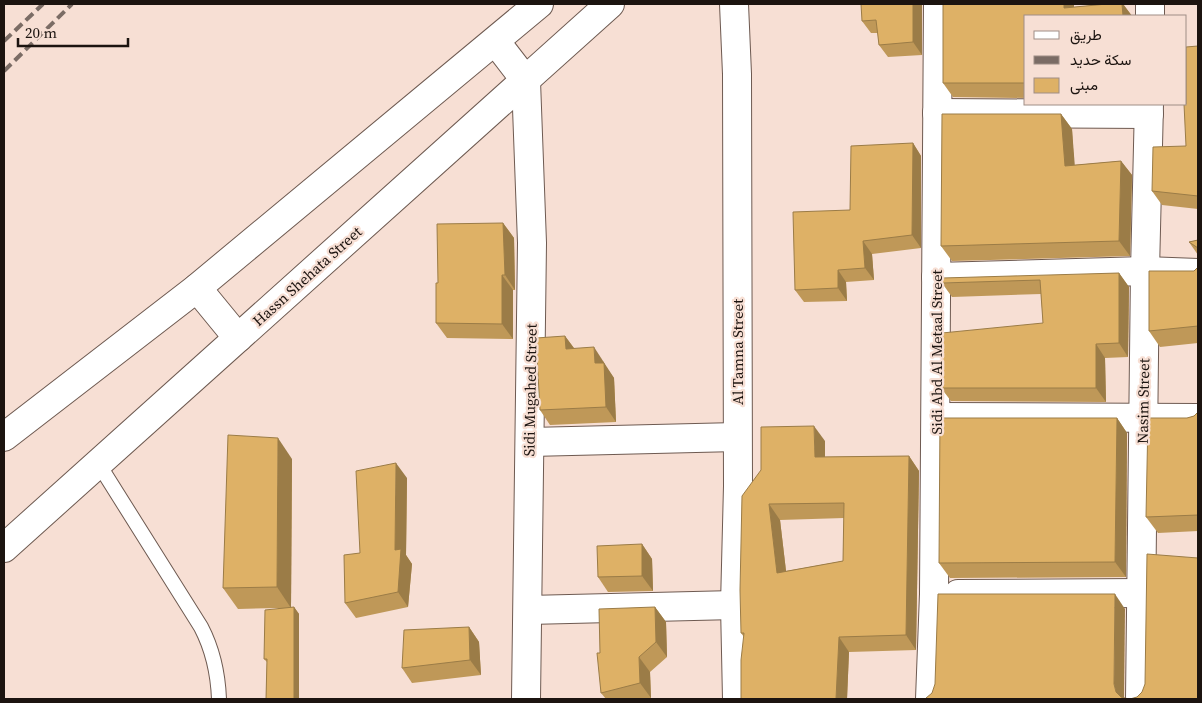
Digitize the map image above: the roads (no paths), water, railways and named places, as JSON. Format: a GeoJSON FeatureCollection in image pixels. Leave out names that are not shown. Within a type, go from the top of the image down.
{"type":"FeatureCollection","features":[{"type":"Feature","properties":{"kind":"street"},"geometry":{"type":"LineString","coordinates":[[4,437],[197,288],[496,42],[539,4]]}},
{"type":"Feature","properties":{"kind":"street","name":"Hassn Shehata Street"},"geometry":{"type":"LineString","coordinates":[[4,548],[610,4]]}},
{"type":"Feature","properties":{"kind":"street","name":"Al Tamna Street"},"geometry":{"type":"LineString","coordinates":[[734,4],[737,74],[737,699]]}},
{"type":"Feature","properties":{"kind":"street","name":"Sidi Abd Al Metaal Street"},"geometry":{"type":"LineString","coordinates":[[930,699],[934,594],[938,4]]}},
{"type":"Feature","properties":{"kind":"street"},"geometry":{"type":"LineString","coordinates":[[496,42],[526,81]]}},
{"type":"Feature","properties":{"kind":"street","name":"Sidi Mugahed Street"},"geometry":{"type":"LineString","coordinates":[[526,81],[532,243],[526,699]]}},
{"type":"Feature","properties":{"kind":"street"},"geometry":{"type":"LineString","coordinates":[[937,113],[1149,109]]}},
{"type":"Feature","properties":{"kind":"street","name":"Nasim Street"},"geometry":{"type":"LineString","coordinates":[[1140,699],[1145,271],[1149,109]]}},
{"type":"Feature","properties":{"kind":"street"},"geometry":{"type":"LineString","coordinates":[[936,276],[1145,271],[1198,273]]}},
{"type":"Feature","properties":{"kind":"street"},"geometry":{"type":"LineString","coordinates":[[197,288],[238,338]]}},
{"type":"Feature","properties":{"kind":"street"},"geometry":{"type":"LineString","coordinates":[[936,417],[1198,418]]}},
{"type":"Feature","properties":{"kind":"street"},"geometry":{"type":"LineString","coordinates":[[530,442],[737,437]]}},
{"type":"Feature","properties":{"kind":"street"},"geometry":{"type":"LineString","coordinates":[[934,594],[1142,593]]}},
{"type":"Feature","properties":{"kind":"street"},"geometry":{"type":"LineString","coordinates":[[528,610],[736,605]]}},
{"type":"Feature","properties":{"kind":"lane"},"geometry":{"type":"LineString","coordinates":[[98,463],[201,627],[210,646],[215,664],[219,699]]}},
{"type":"Feature","properties":{"kind":"railway"},"geometry":{"type":"LineString","coordinates":[[4,41],[43,4]]}},
{"type":"Feature","properties":{"kind":"railway"},"geometry":{"type":"LineString","coordinates":[[4,71],[72,4]]}}]}
